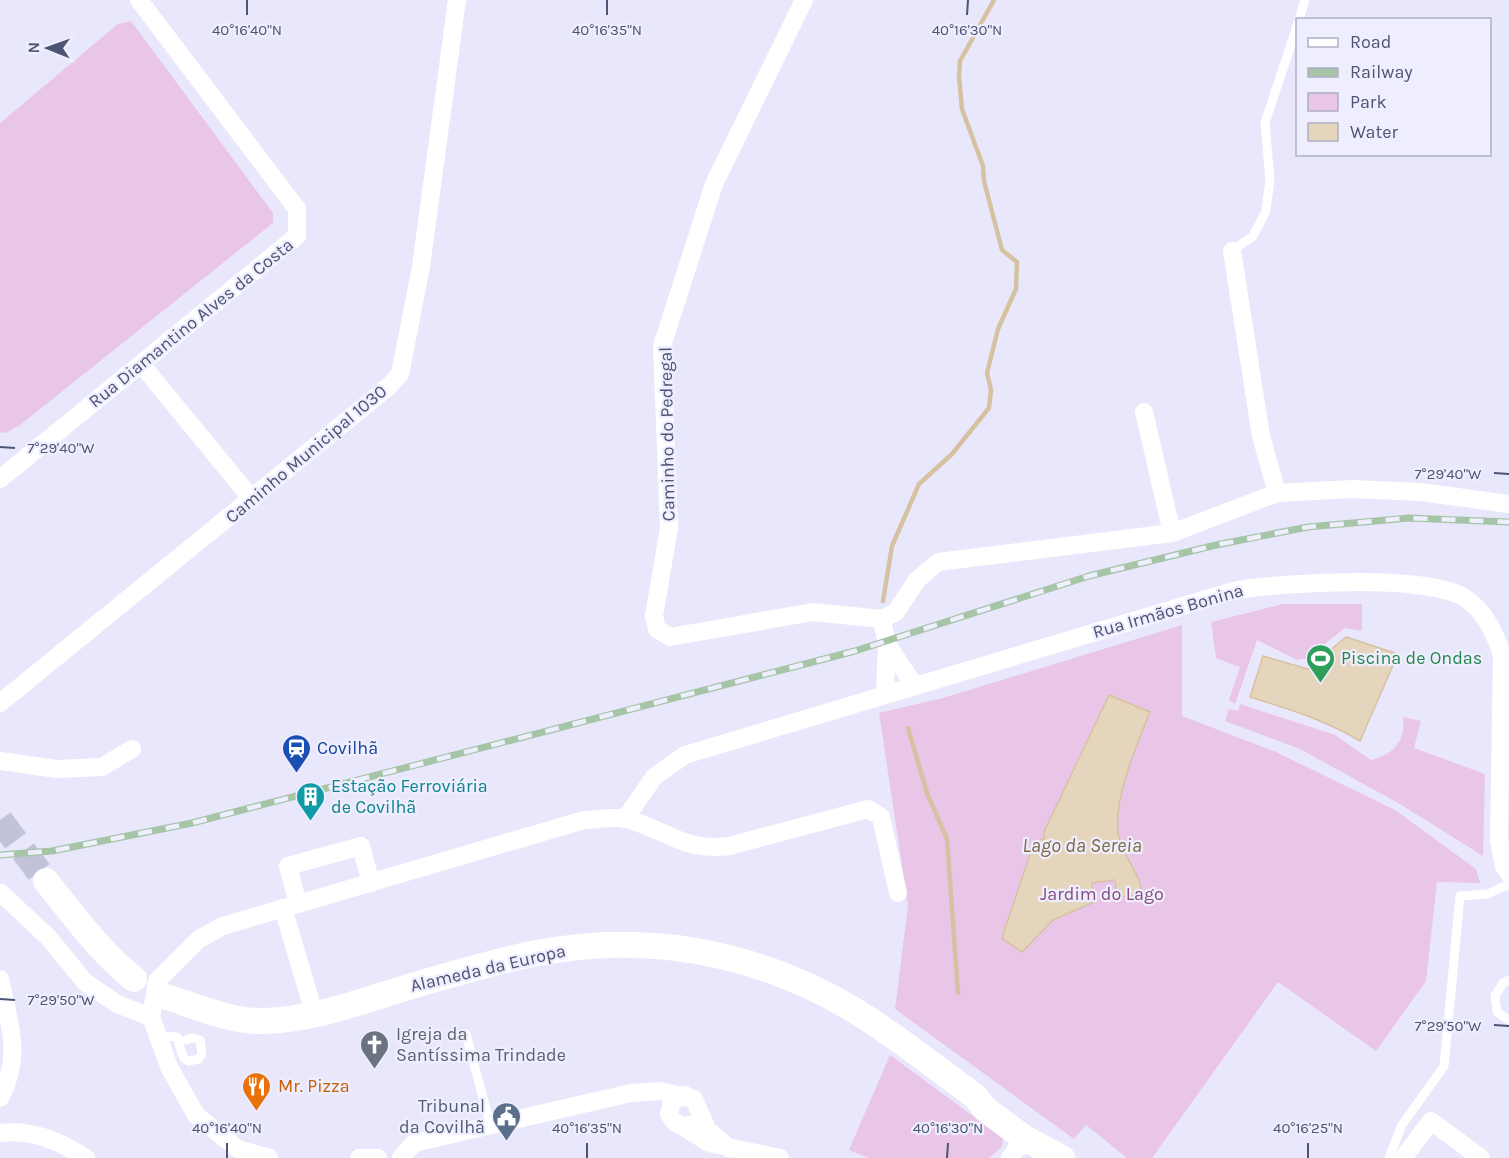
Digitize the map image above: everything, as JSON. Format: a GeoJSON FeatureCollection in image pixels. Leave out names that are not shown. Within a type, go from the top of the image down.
{"type":"FeatureCollection","features":[{"type":"Feature","properties":{"kind":"main road"},"geometry":{"type":"LineString","coordinates":[[46,881],[94,942],[134,979]]}},
{"type":"Feature","properties":{"kind":"main road","name":"Alameda da Europa"},"geometry":{"type":"LineString","coordinates":[[167,997],[219,1015],[263,1021],[314,1013],[532,954],[608,945],[685,948],[729,957],[776,973],[822,993],[903,1042],[983,1103],[985,1109],[1043,1150],[1063,1148],[989,1103],[983,1103]]}},
{"type":"Feature","properties":{"kind":"street","name":"Rua Diamantino Alves da Costa"},"geometry":{"type":"LineString","coordinates":[[0,479],[297,237],[297,209],[139,0]]}},
{"type":"Feature","properties":{"kind":"street","name":"Caminho Municipal 1030"},"geometry":{"type":"LineString","coordinates":[[0,703],[252,499],[388,387],[400,374],[430,213],[457,0]]}},
{"type":"Feature","properties":{"kind":"street","name":"Caminho do Pedregal"},"geometry":{"type":"LineString","coordinates":[[804,0],[714,184],[662,346],[669,528],[654,616],[657,629],[670,637],[813,612],[882,619]]}},
{"type":"Feature","properties":{"kind":"street"},"geometry":{"type":"LineString","coordinates":[[1232,251],[1261,436],[1276,493]]}},
{"type":"Feature","properties":{"kind":"street"},"geometry":{"type":"LineString","coordinates":[[141,364],[252,499]]}},
{"type":"Feature","properties":{"kind":"street"},"geometry":{"type":"LineString","coordinates":[[1144,412],[1172,533]]}},
{"type":"Feature","properties":{"kind":"street"},"geometry":{"type":"LineString","coordinates":[[885,694],[887,644],[882,619],[896,612],[916,580],[938,562],[1172,533],[1276,493],[1353,489],[1410,491],[1509,504]]}},
{"type":"Feature","properties":{"kind":"street","name":"Rua Irmãos Bonina"},"geometry":{"type":"LineString","coordinates":[[625,819],[654,777],[685,755],[914,685],[1233,591],[1267,584],[1414,584],[1448,589],[1467,599],[1482,614],[1495,633],[1502,655],[1504,866],[1509,874]]}},
{"type":"Feature","properties":{"kind":"street"},"geometry":{"type":"LineString","coordinates":[[887,644],[914,685]]}},
{"type":"Feature","properties":{"kind":"street"},"geometry":{"type":"LineString","coordinates":[[0,761],[57,769],[102,767],[132,749]]}},
{"type":"Feature","properties":{"kind":"street"},"geometry":{"type":"LineString","coordinates":[[269,1158],[238,1149],[196,1115],[170,1069],[152,1017],[157,981],[199,939],[236,921],[584,820],[625,819],[688,844],[708,849],[729,846],[868,809],[881,817],[898,893]]}},
{"type":"Feature","properties":{"kind":"street"},"geometry":{"type":"LineString","coordinates":[[314,1013],[290,906],[288,866],[361,846],[371,883]]}},
{"type":"Feature","properties":{"kind":"street"},"geometry":{"type":"LineString","coordinates":[[1,897],[48,937],[85,982],[117,1004],[152,1017]]}},
{"type":"Feature","properties":{"kind":"street"},"geometry":{"type":"LineString","coordinates":[[0,979],[14,1058],[10,1079],[0,1098]]}},
{"type":"Feature","properties":{"kind":"street"},"geometry":{"type":"LineString","coordinates":[[401,1158],[414,1143],[490,1124],[648,1091],[685,1095],[694,1099],[707,1129],[730,1149]]}},
{"type":"Feature","properties":{"kind":"street"},"geometry":{"type":"LineString","coordinates":[[631,1093],[656,1101],[675,1120],[709,1143],[780,1158]]}},
{"type":"Feature","properties":{"kind":"street"},"geometry":{"type":"LineString","coordinates":[[675,1120],[672,1101],[685,1095]]}},
{"type":"Feature","properties":{"kind":"street"},"geometry":{"type":"LineString","coordinates":[[675,1120],[691,1124],[699,1112]]}},
{"type":"Feature","properties":{"kind":"street"},"geometry":{"type":"LineString","coordinates":[[1403,1158],[1431,1121],[1481,1158]]}},
{"type":"Feature","properties":{"kind":"street"},"geometry":{"type":"LineString","coordinates":[[0,1133],[18,1131],[59,1141],[86,1158]]}},
{"type":"Feature","properties":{"kind":"street"},"geometry":{"type":"LineString","coordinates":[[1009,1158],[1015,1143],[1043,1150]]}},
{"type":"Feature","properties":{"kind":"street"},"geometry":{"type":"LineString","coordinates":[[359,1158],[378,1158]]}},
{"type":"Feature","properties":{"kind":"lane"},"geometry":{"type":"LineString","coordinates":[[1299,18],[1305,0]]}},
{"type":"Feature","properties":{"kind":"lane"},"geometry":{"type":"LineString","coordinates":[[1232,251],[1253,236],[1266,211],[1270,179],[1265,123],[1296,27]]}},
{"type":"Feature","properties":{"kind":"lane"},"geometry":{"type":"LineString","coordinates":[[1389,1158],[1402,1125],[1444,1066],[1460,896],[1488,894],[1509,884]]}},
{"type":"Feature","properties":{"kind":"lane"},"geometry":{"type":"LineString","coordinates":[[1509,980],[1503,983],[1495,996],[1497,1012],[1509,1020]]}},
{"type":"Feature","properties":{"kind":"lane"},"geometry":{"type":"LineString","coordinates":[[466,1034],[490,1124]]}},
{"type":"Feature","properties":{"kind":"lane"},"geometry":{"type":"LineString","coordinates":[[158,1036],[177,1037],[183,1056],[188,1061],[199,1059],[202,1053],[200,1040],[192,1038],[186,1040]]}},
{"type":"Feature","properties":{"kind":"green space"},"geometry":{"type":"Polygon","coordinates":[[[131,21],[273,213],[273,223],[20,425],[6,433],[0,432],[0,123],[118,24],[131,21]]]}},
{"type":"Feature","properties":{"kind":"green space"},"geometry":{"type":"Polygon","coordinates":[[[1283,604],[1362,604],[1362,631],[1345,628],[1307,658],[1297,660],[1257,640],[1235,704],[1229,700],[1240,667],[1216,658],[1211,622],[1283,604]]]}},
{"type":"Feature","properties":{"kind":"green space","name":"Jardim do Lago"},"geometry":{"type":"Polygon","coordinates":[[[1182,625],[1182,716],[1276,752],[1395,810],[1476,869],[1480,883],[1437,882],[1426,981],[1376,1051],[1278,982],[1152,1158],[1127,1158],[1086,1125],[1074,1139],[895,1009],[908,905],[879,713],[943,698],[1182,625]]]}},
{"type":"Feature","properties":{"kind":"green space"},"geometry":{"type":"Polygon","coordinates":[[[1240,704],[1335,735],[1371,760],[1386,754],[1397,745],[1402,733],[1403,717],[1421,721],[1414,748],[1485,774],[1483,856],[1400,804],[1300,749],[1225,721],[1229,709],[1238,711],[1240,704]]]}},
{"type":"Feature","properties":{"kind":"green space"},"geometry":{"type":"Polygon","coordinates":[[[890,1055],[1003,1138],[1002,1147],[989,1158],[869,1158],[849,1150],[890,1055]]]}},
{"type":"Feature","properties":{"kind":"water","name":"Piscina de Ondas"},"geometry":{"type":"Polygon","coordinates":[[[1346,637],[1398,654],[1360,741],[1320,721],[1250,697],[1263,656],[1311,670],[1319,667],[1326,654],[1346,637]]]}},
{"type":"Feature","properties":{"kind":"water","name":"Lago da Sereia"},"geometry":{"type":"Polygon","coordinates":[[[1109,695],[1150,712],[1127,774],[1119,808],[1118,824],[1121,845],[1139,880],[1142,895],[1117,897],[1115,880],[1092,883],[1094,902],[1053,920],[1022,952],[1003,939],[1003,934],[1032,849],[1038,841],[1045,838],[1043,834],[1109,695]]]}},
{"type":"Feature","properties":{"kind":"waterway"},"geometry":{"type":"LineString","coordinates":[[883,601],[892,546],[919,484],[952,454],[989,408],[991,390],[987,373],[998,329],[1016,289],[1017,262],[1002,250],[984,181],[983,166],[962,109],[959,76],[960,61],[994,0]]}},
{"type":"Feature","properties":{"kind":"waterway"},"geometry":{"type":"LineString","coordinates":[[908,728],[927,793],[947,839],[958,993]]}},
{"type":"Feature","properties":{"kind":"tunnel"},"geometry":{"type":"LineString","coordinates":[[0,820],[46,881]]}},
{"type":"Feature","properties":{"kind":"railway"},"geometry":{"type":"LineString","coordinates":[[0,855],[52,851],[192,823],[855,651],[1089,576],[1216,545],[1308,527],[1409,518],[1509,522]]}},
{"type":"Feature","properties":{"kind":"place","name":"Piscina de Ondas"},"geometry":{"type":"Point","coordinates":[1320,684]}},
{"type":"Feature","properties":{"kind":"place","name":"Covilhã"},"geometry":{"type":"Point","coordinates":[296,774]}},
{"type":"Feature","properties":{"kind":"place","name":"Estação Ferroviária de Covilhã"},"geometry":{"type":"Point","coordinates":[310,822]}},
{"type":"Feature","properties":{"kind":"place","name":"Igreja da Santíssima Trindade"},"geometry":{"type":"Point","coordinates":[375,1070]}},
{"type":"Feature","properties":{"kind":"place","name":"Mr. Pizza"},"geometry":{"type":"Point","coordinates":[257,1112]}},
{"type":"Feature","properties":{"kind":"place","name":"Tribunal da Covilhã"},"geometry":{"type":"Point","coordinates":[506,1142]}}]}
